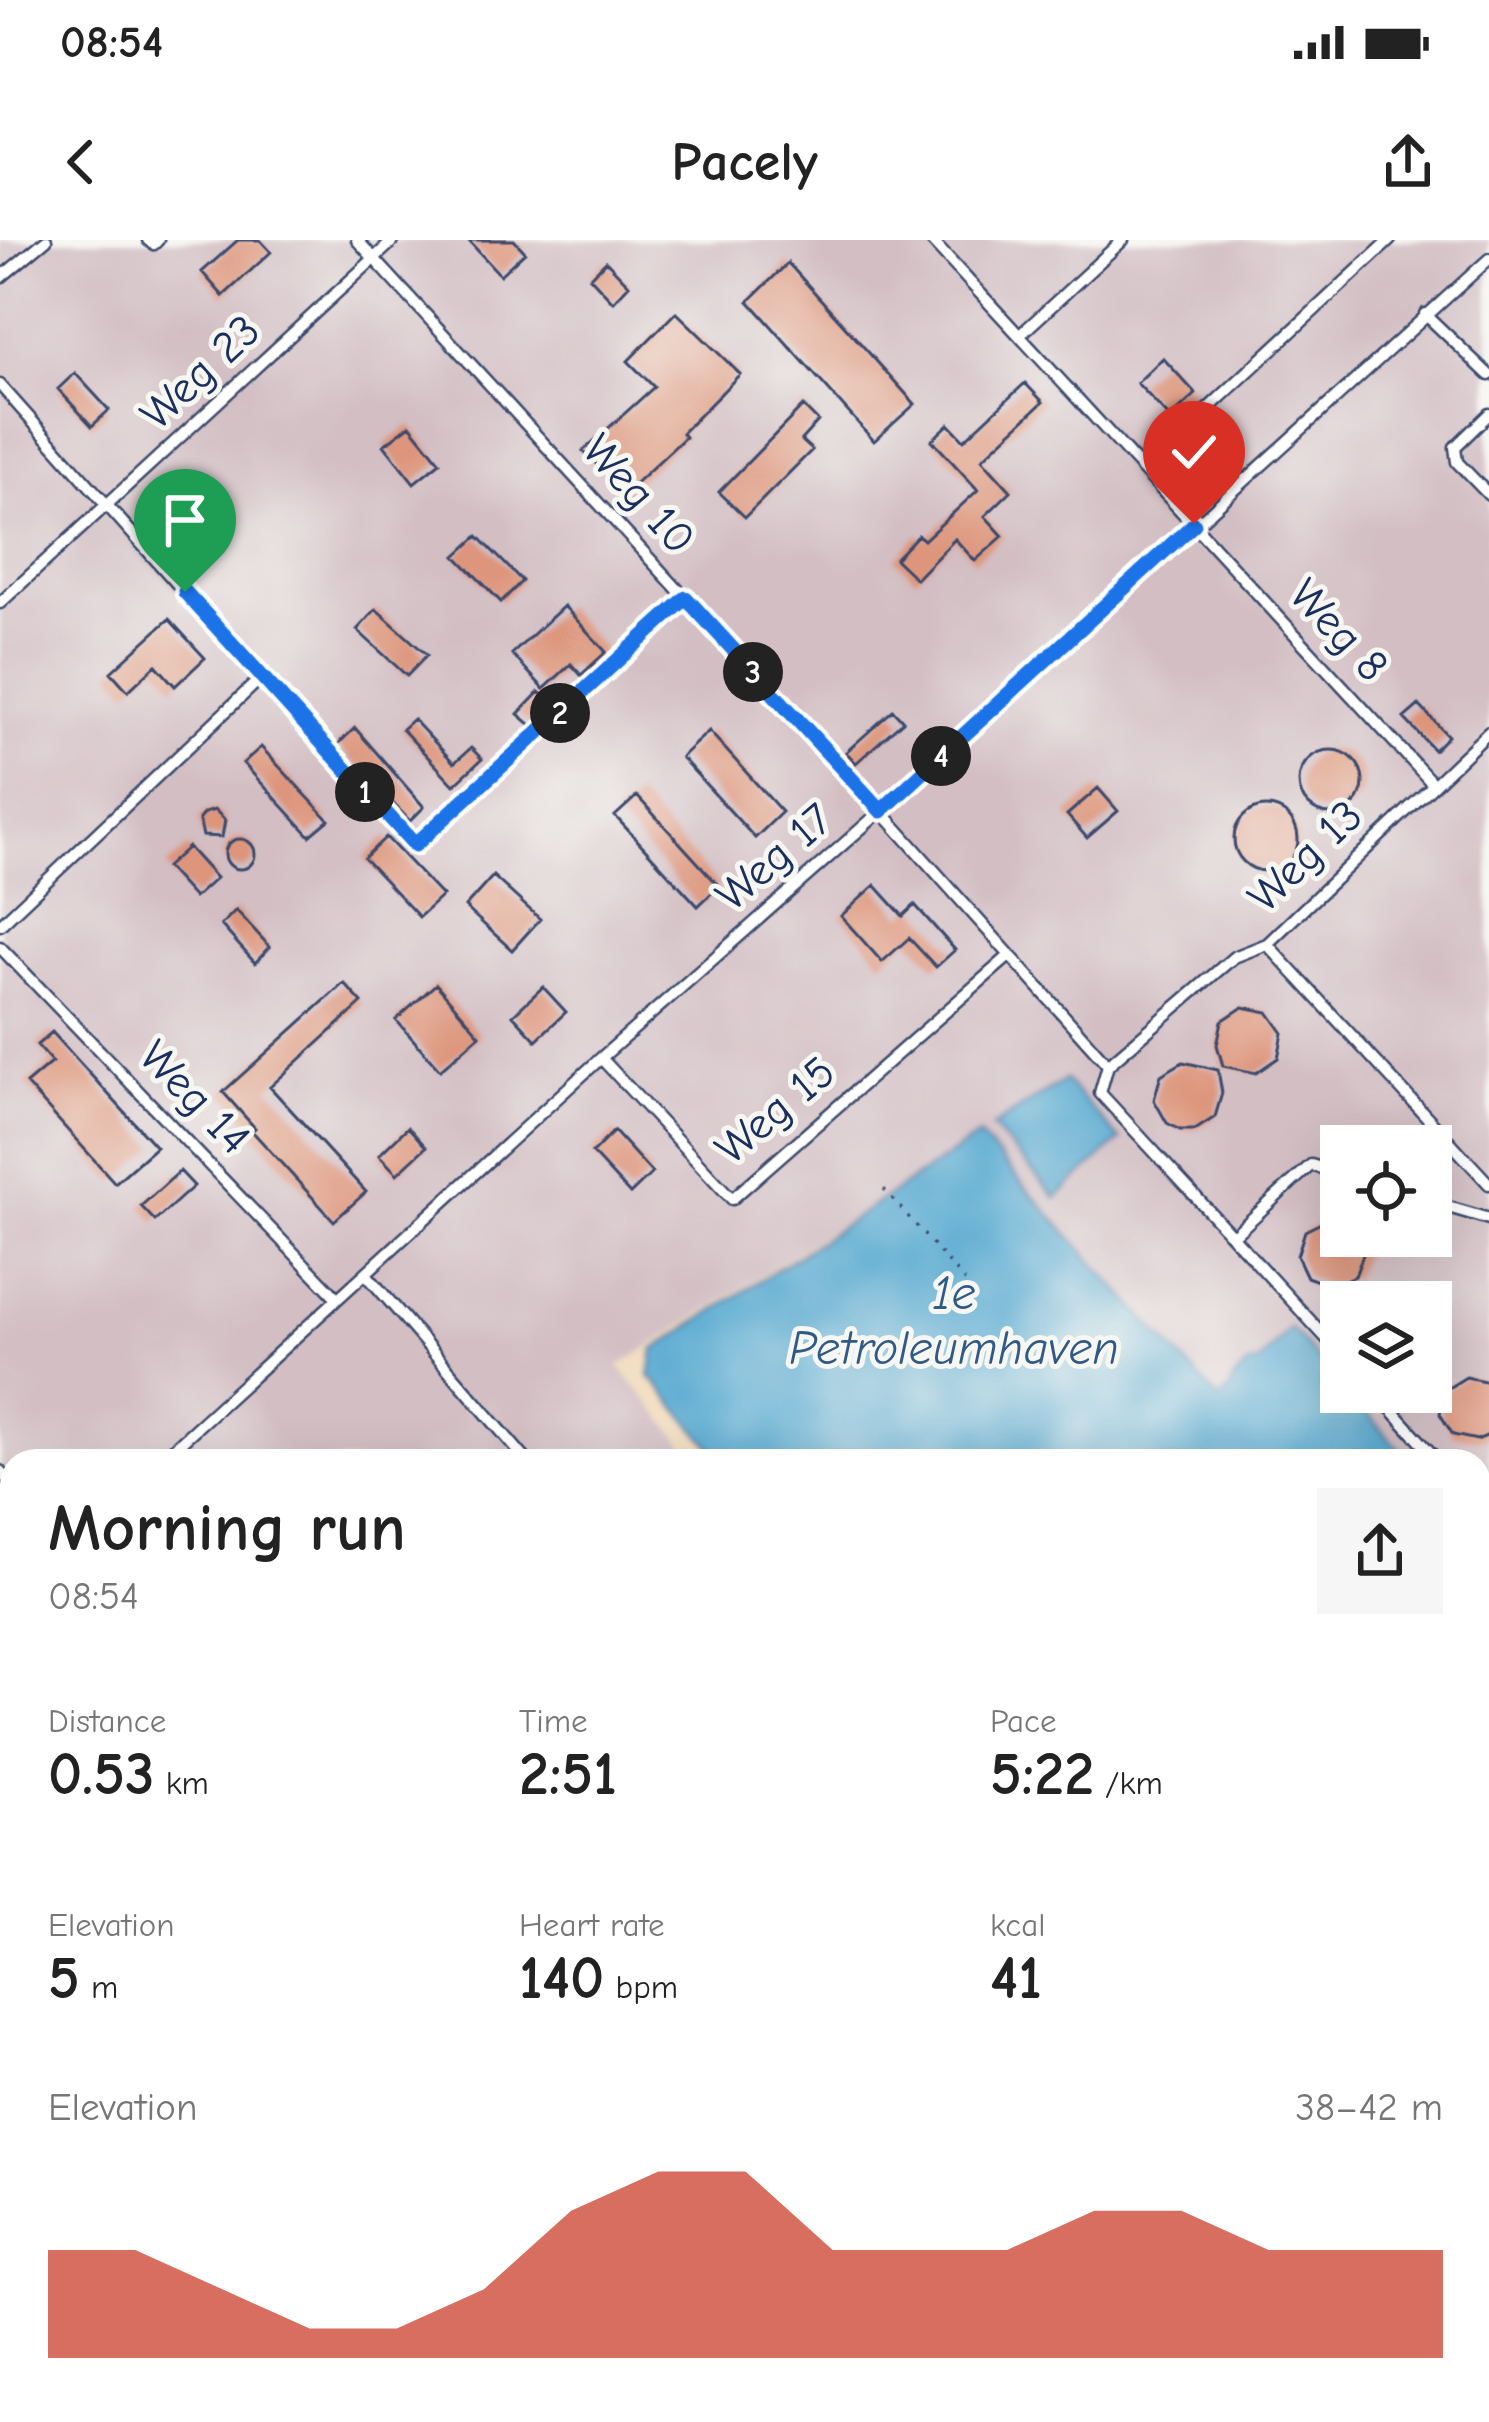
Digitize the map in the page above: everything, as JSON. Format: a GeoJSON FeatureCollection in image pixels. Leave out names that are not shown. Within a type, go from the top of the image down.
{"type":"FeatureCollection","features":[{"type":"Feature","properties":{"kind":"lane"},"geometry":{"type":"LineString","coordinates":[[0,278],[46,240]]}},
{"type":"Feature","properties":{"kind":"lane"},"geometry":{"type":"LineString","coordinates":[[148,240],[154,244],[158,240]]}},
{"type":"Feature","properties":{"kind":"lane","name":"Weg 10"},"geometry":{"type":"LineString","coordinates":[[358,240],[1108,1065]]}},
{"type":"Feature","properties":{"kind":"lane","name":"Weg 23"},"geometry":{"type":"LineString","coordinates":[[0,603],[394,240]]}},
{"type":"Feature","properties":{"kind":"lane","name":"Weg 8"},"geometry":{"type":"LineString","coordinates":[[931,240],[1432,783]]}},
{"type":"Feature","properties":{"kind":"lane"},"geometry":{"type":"LineString","coordinates":[[1020,335],[1123,240]]}},
{"type":"Feature","properties":{"kind":"lane"},"geometry":{"type":"LineString","coordinates":[[1143,469],[1390,240]]}},
{"type":"Feature","properties":{"kind":"lane","name":"Weg 17"},"geometry":{"type":"LineString","coordinates":[[173,1449],[1489,259]]}},
{"type":"Feature","properties":{"kind":"lane"},"geometry":{"type":"LineString","coordinates":[[1425,314],[1489,375]]}},
{"type":"Feature","properties":{"kind":"lane"},"geometry":{"type":"LineString","coordinates":[[0,385],[415,845],[686,598]]}},
{"type":"Feature","properties":{"kind":"lane"},"geometry":{"type":"LineString","coordinates":[[1489,414],[1455,447],[1457,462],[1489,495]]}},
{"type":"Feature","properties":{"kind":"lane"},"geometry":{"type":"LineString","coordinates":[[0,925],[260,678]]}},
{"type":"Feature","properties":{"kind":"lane","name":"Weg 13"},"geometry":{"type":"LineString","coordinates":[[1108,1065],[1234,957],[1267,944],[1489,732]]}},
{"type":"Feature","properties":{"kind":"lane"},"geometry":{"type":"LineString","coordinates":[[1267,944],[1489,1184]]}},
{"type":"Feature","properties":{"kind":"lane","name":"Weg 14"},"geometry":{"type":"LineString","coordinates":[[0,947],[337,1298]]}},
{"type":"Feature","properties":{"kind":"lane","name":"Weg 15"},"geometry":{"type":"LineString","coordinates":[[601,1058],[732,1199],[1008,957]]}},
{"type":"Feature","properties":{"kind":"lane"},"geometry":{"type":"LineString","coordinates":[[1108,1065],[1100,1093],[1320,1331]]}},
{"type":"Feature","properties":{"kind":"lane"},"geometry":{"type":"LineString","coordinates":[[1233,1235],[1311,1165],[1320,1168]]}},
{"type":"Feature","properties":{"kind":"lane"},"geometry":{"type":"LineString","coordinates":[[1452,1208],[1489,1219]]}},
{"type":"Feature","properties":{"kind":"lane"},"geometry":{"type":"LineString","coordinates":[[367,1275],[517,1449]]}},
{"type":"Feature","properties":{"kind":"lane"},"geometry":{"type":"LineString","coordinates":[[1395,1413],[1427,1449]]}},
{"type":"Feature","properties":{"kind":"path"},"geometry":{"type":"LineString","coordinates":[[884,1190],[970,1287]]}},
{"type":"Feature","properties":{"kind":"shaded area"},"geometry":{"type":"Polygon","coordinates":[[[0,240],[1489,240],[1489,1449],[1400,1449],[1367,1413],[1452,1413],[1452,1281],[1320,1281],[1320,1371],[1269,1354],[1248,1366],[1219,1401],[979,1136],[619,1366],[688,1449],[0,1449],[0,240]]]}},
{"type":"Feature","properties":{"kind":"water"},"geometry":{"type":"Polygon","coordinates":[[[1065,1080],[1120,1140],[1056,1198],[992,1127],[1065,1080]]]}},
{"type":"Feature","properties":{"kind":"water","name":"1e Petroleumhaven"},"geometry":{"type":"Polygon","coordinates":[[[979,1136],[1219,1400],[1234,1379],[1259,1363],[1290,1328],[1320,1362],[1320,1413],[1367,1413],[1400,1449],[713,1449],[650,1376],[654,1350],[979,1136]]]}},
{"type":"Feature","properties":{"kind":"building"},"geometry":{"type":"Polygon","coordinates":[[[238,240],[260,240],[271,252],[223,296],[202,272],[238,240]]]}},
{"type":"Feature","properties":{"kind":"building"},"geometry":{"type":"Polygon","coordinates":[[[468,240],[514,240],[525,252],[500,275],[468,240]]]}},
{"type":"Feature","properties":{"kind":"building"},"geometry":{"type":"Polygon","coordinates":[[[606,261],[629,285],[613,302],[590,277],[606,261]]]}},
{"type":"Feature","properties":{"kind":"building"},"geometry":{"type":"Polygon","coordinates":[[[788,263],[915,404],[874,441],[749,301],[788,263]]]}},
{"type":"Feature","properties":{"kind":"building"},"geometry":{"type":"Polygon","coordinates":[[[676,312],[740,374],[682,433],[685,437],[626,492],[583,451],[654,387],[628,361],[676,312]]]}},
{"type":"Feature","properties":{"kind":"building"},"geometry":{"type":"Polygon","coordinates":[[[1163,358],[1196,394],[1170,418],[1137,383],[1163,358]]]}},
{"type":"Feature","properties":{"kind":"building"},"geometry":{"type":"Polygon","coordinates":[[[75,373],[109,410],[92,426],[58,389],[75,373]]]}},
{"type":"Feature","properties":{"kind":"building"},"geometry":{"type":"Polygon","coordinates":[[[1025,383],[1043,402],[982,459],[1011,491],[985,516],[1003,536],[975,561],[955,539],[916,579],[895,559],[918,535],[924,540],[978,490],[932,440],[949,424],[964,440],[1025,383]]]}},
{"type":"Feature","properties":{"kind":"building"},"geometry":{"type":"Polygon","coordinates":[[[803,406],[818,421],[801,440],[812,450],[745,517],[719,492],[803,406]]]}},
{"type":"Feature","properties":{"kind":"building"},"geometry":{"type":"Polygon","coordinates":[[[410,425],[440,462],[414,483],[384,445],[410,425]]]}},
{"type":"Feature","properties":{"kind":"building"},"geometry":{"type":"Polygon","coordinates":[[[478,536],[522,581],[501,602],[456,556],[478,536]]]}},
{"type":"Feature","properties":{"kind":"building"},"geometry":{"type":"Polygon","coordinates":[[[564,606],[606,652],[581,675],[571,664],[544,689],[512,654],[564,606]]]}},
{"type":"Feature","properties":{"kind":"building"},"geometry":{"type":"Polygon","coordinates":[[[376,609],[427,655],[407,676],[357,630],[376,609]]]}},
{"type":"Feature","properties":{"kind":"building"},"geometry":{"type":"Polygon","coordinates":[[[169,619],[205,658],[175,686],[156,665],[128,691],[111,672],[169,619]]]}},
{"type":"Feature","properties":{"kind":"building"},"geometry":{"type":"Polygon","coordinates":[[[539,692],[553,704],[532,726],[518,714],[539,692]]]}},
{"type":"Feature","properties":{"kind":"building"},"geometry":{"type":"Polygon","coordinates":[[[1419,705],[1448,736],[1434,750],[1404,718],[1419,705]]]}},
{"type":"Feature","properties":{"kind":"building"},"geometry":{"type":"Polygon","coordinates":[[[893,710],[903,721],[856,763],[846,752],[893,710]]]}},
{"type":"Feature","properties":{"kind":"building"},"geometry":{"type":"Polygon","coordinates":[[[413,719],[454,763],[471,748],[482,759],[454,785],[402,729],[413,719]]]}},
{"type":"Feature","properties":{"kind":"building"},"geometry":{"type":"Polygon","coordinates":[[[355,728],[424,807],[410,821],[337,745],[355,728]]]}},
{"type":"Feature","properties":{"kind":"building"},"geometry":{"type":"Polygon","coordinates":[[[709,731],[782,812],[755,838],[681,757],[709,731]]]}},
{"type":"Feature","properties":{"kind":"building"},"geometry":{"type":"Polygon","coordinates":[[[261,747],[329,820],[310,836],[243,763],[261,747]]]}},
{"type":"Feature","properties":{"kind":"building"},"geometry":{"type":"Polygon","coordinates":[[[1331,750],[1354,759],[1363,782],[1354,805],[1331,814],[1308,805],[1299,782],[1308,759],[1331,750]]]}},
{"type":"Feature","properties":{"kind":"building"},"geometry":{"type":"Polygon","coordinates":[[[1098,788],[1118,811],[1087,838],[1067,815],[1098,788]]]}},
{"type":"Feature","properties":{"kind":"building"},"geometry":{"type":"Polygon","coordinates":[[[637,796],[719,886],[698,906],[615,816],[637,796]]]}},
{"type":"Feature","properties":{"kind":"building"},"geometry":{"type":"Polygon","coordinates":[[[1266,807],[1289,816],[1298,839],[1289,862],[1266,871],[1243,862],[1234,839],[1243,816],[1266,807]]]}},
{"type":"Feature","properties":{"kind":"building"},"geometry":{"type":"Polygon","coordinates":[[[215,810],[225,820],[222,837],[203,836],[199,819],[215,810]]]}},
{"type":"Feature","properties":{"kind":"building"},"geometry":{"type":"Polygon","coordinates":[[[386,837],[442,896],[419,917],[364,858],[386,837]]]}},
{"type":"Feature","properties":{"kind":"building"},"geometry":{"type":"Polygon","coordinates":[[[240,839],[255,854],[240,869],[225,854],[240,839]]]}},
{"type":"Feature","properties":{"kind":"building"},"geometry":{"type":"Polygon","coordinates":[[[188,847],[216,878],[194,898],[166,867],[188,847]]]}},
{"type":"Feature","properties":{"kind":"building"},"geometry":{"type":"Polygon","coordinates":[[[493,876],[540,919],[512,950],[465,907],[493,876]]]}},
{"type":"Feature","properties":{"kind":"building"},"geometry":{"type":"Polygon","coordinates":[[[875,885],[903,916],[915,905],[955,950],[936,967],[909,938],[882,962],[841,916],[875,885]]]}},
{"type":"Feature","properties":{"kind":"building"},"geometry":{"type":"Polygon","coordinates":[[[236,910],[270,947],[255,963],[221,925],[236,910]]]}},
{"type":"Feature","properties":{"kind":"building"},"geometry":{"type":"Polygon","coordinates":[[[344,983],[362,1003],[270,1087],[366,1192],[334,1221],[223,1092],[344,983]]]}},
{"type":"Feature","properties":{"kind":"building"},"geometry":{"type":"Polygon","coordinates":[[[436,984],[480,1035],[440,1070],[396,1020],[436,984]]]}},
{"type":"Feature","properties":{"kind":"building"},"geometry":{"type":"Polygon","coordinates":[[[543,987],[566,1012],[536,1040],[513,1015],[543,987]]]}},
{"type":"Feature","properties":{"kind":"building"},"geometry":{"type":"Polygon","coordinates":[[[1243,1007],[1268,1012],[1283,1033],[1278,1058],[1256,1073],[1223,1066],[1217,1045],[1222,1021],[1243,1007]]]}},
{"type":"Feature","properties":{"kind":"building"},"geometry":{"type":"Polygon","coordinates":[[[52,1032],[156,1147],[115,1183],[26,1084],[52,1062],[37,1045],[52,1032]]]}},
{"type":"Feature","properties":{"kind":"building"},"geometry":{"type":"Polygon","coordinates":[[[1183,1062],[1218,1070],[1222,1093],[1215,1117],[1195,1130],[1180,1130],[1167,1123],[1154,1100],[1161,1075],[1183,1062]]]}},
{"type":"Feature","properties":{"kind":"building"},"geometry":{"type":"Polygon","coordinates":[[[408,1127],[426,1147],[397,1174],[379,1155],[408,1127]]]}},
{"type":"Feature","properties":{"kind":"building"},"geometry":{"type":"Polygon","coordinates":[[[614,1131],[652,1173],[630,1194],[592,1153],[614,1131]]]}},
{"type":"Feature","properties":{"kind":"building"},"geometry":{"type":"Polygon","coordinates":[[[180,1171],[194,1186],[155,1221],[141,1206],[180,1171]]]}},
{"type":"Feature","properties":{"kind":"building"},"geometry":{"type":"Polygon","coordinates":[[[1320,1224],[1320,1257],[1362,1257],[1355,1276],[1320,1282],[1307,1277],[1297,1256],[1305,1231],[1320,1224]]]}},
{"type":"Feature","properties":{"kind":"building"},"geometry":{"type":"Polygon","coordinates":[[[1466,1377],[1489,1382],[1489,1435],[1477,1440],[1453,1435],[1440,1414],[1452,1413],[1452,1386],[1466,1377]]]}},
{"type":"Feature","properties":{"kind":"route"},"geometry":{"type":"LineString","coordinates":[[185,592],[415,845],[686,598],[881,811],[1194,524]]}}]}
